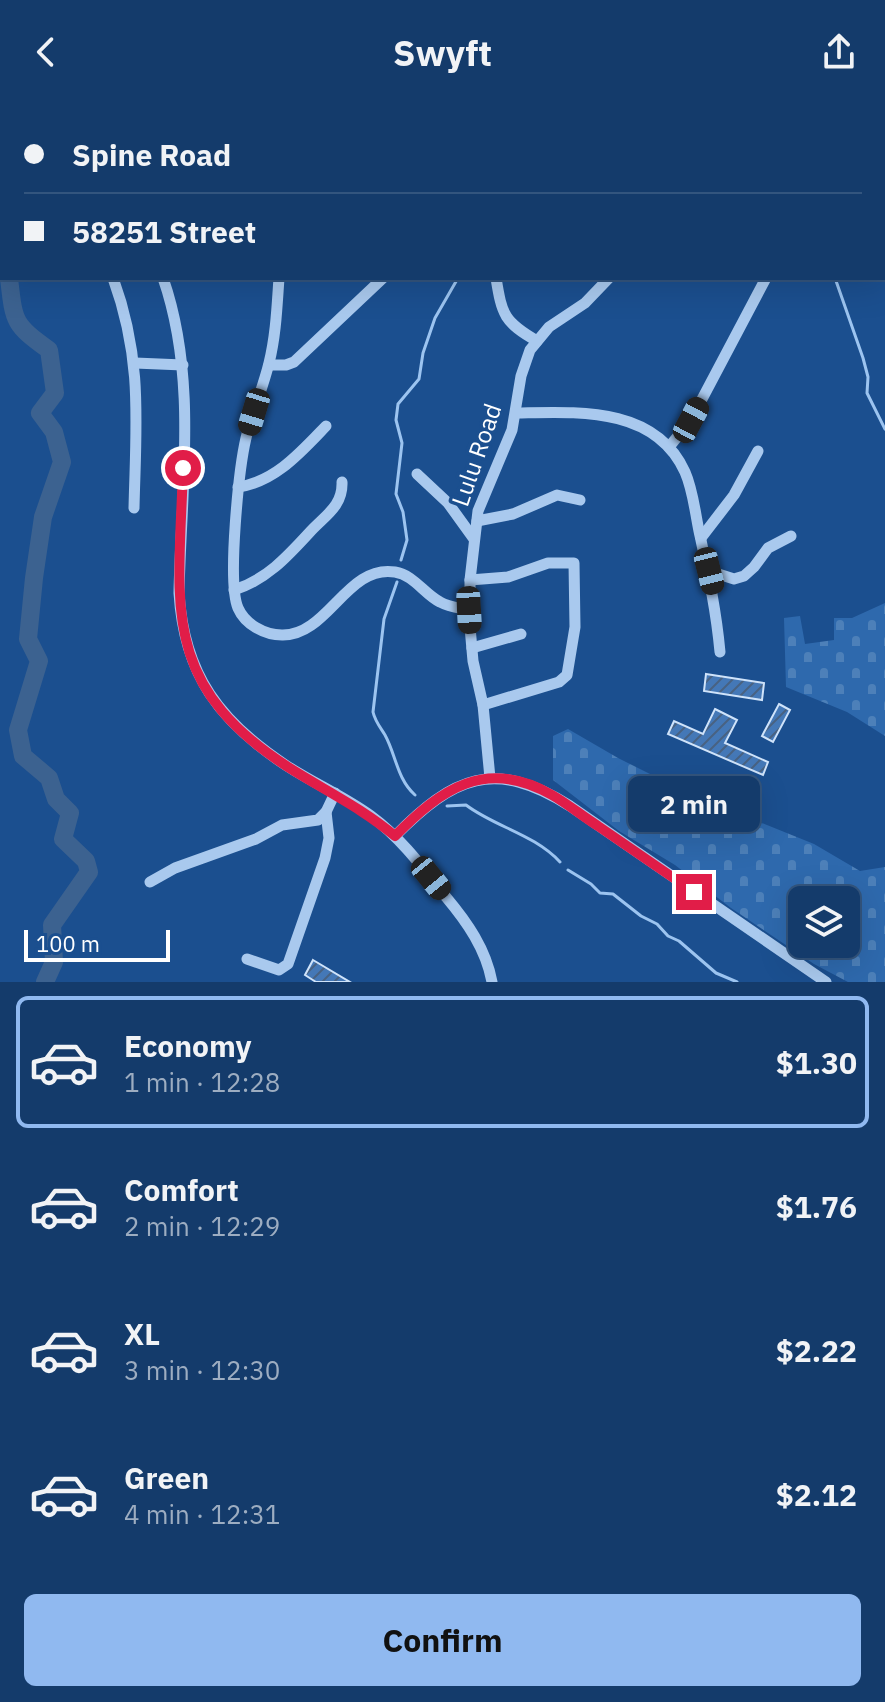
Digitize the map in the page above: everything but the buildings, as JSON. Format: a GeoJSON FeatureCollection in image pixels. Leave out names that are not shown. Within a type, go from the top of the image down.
{"type":"FeatureCollection","features":[{"type":"Feature","properties":{"kind":"street"},"geometry":{"type":"LineString","coordinates":[[114,280],[127,320],[135,363],[134,508]]}},
{"type":"Feature","properties":{"kind":"street"},"geometry":{"type":"LineString","coordinates":[[164,280],[174,310],[183,365],[180,619],[198,675],[212,701],[235,727],[287,766],[368,814],[395,836],[462,917],[482,952],[492,982]]}},
{"type":"Feature","properties":{"kind":"street"},"geometry":{"type":"LineString","coordinates":[[279,280],[269,365],[247,436],[238,487],[234,590],[238,610],[245,619],[266,633],[286,636],[305,629],[365,578],[385,572],[406,576],[439,602],[469,610]]}},
{"type":"Feature","properties":{"kind":"street"},"geometry":{"type":"LineString","coordinates":[[269,365],[294,362],[381,280]]}},
{"type":"Feature","properties":{"kind":"street"},"geometry":{"type":"LineString","coordinates":[[496,280],[499,298],[512,327],[537,341]]}},
{"type":"Feature","properties":{"kind":"street","name":"Lulu Road"},"geometry":{"type":"LineString","coordinates":[[490,778],[469,610],[477,521],[486,488],[512,430],[521,376],[530,350],[549,327],[596,294],[607,280]]}},
{"type":"Feature","properties":{"kind":"street"},"geometry":{"type":"LineString","coordinates":[[669,447],[691,420],[765,280]]}},
{"type":"Feature","properties":{"kind":"street"},"geometry":{"type":"LineString","coordinates":[[135,363],[183,365]]}},
{"type":"Feature","properties":{"kind":"street"},"geometry":{"type":"LineString","coordinates":[[517,413],[606,414],[643,428],[669,447],[685,472],[717,611],[720,652]]}},
{"type":"Feature","properties":{"kind":"street"},"geometry":{"type":"LineString","coordinates":[[238,487],[278,471],[326,426]]}},
{"type":"Feature","properties":{"kind":"street"},"geometry":{"type":"LineString","coordinates":[[701,538],[734,495],[758,451]]}},
{"type":"Feature","properties":{"kind":"street"},"geometry":{"type":"LineString","coordinates":[[417,474],[448,503],[474,539]]}},
{"type":"Feature","properties":{"kind":"street"},"geometry":{"type":"LineString","coordinates":[[234,590],[264,576],[293,552],[335,508],[342,482]]}},
{"type":"Feature","properties":{"kind":"street"},"geometry":{"type":"LineString","coordinates":[[477,521],[521,511],[552,496],[580,500]]}},
{"type":"Feature","properties":{"kind":"street"},"geometry":{"type":"LineString","coordinates":[[709,571],[734,579],[744,576],[768,548],[791,536]]}},
{"type":"Feature","properties":{"kind":"street"},"geometry":{"type":"LineString","coordinates":[[470,580],[508,577],[548,563],[574,563],[575,627],[567,675],[559,682],[483,705]]}},
{"type":"Feature","properties":{"kind":"street"},"geometry":{"type":"LineString","coordinates":[[472,648],[521,634]]}},
{"type":"Feature","properties":{"kind":"street"},"geometry":{"type":"LineString","coordinates":[[395,836],[437,797],[451,789],[490,778],[507,779],[549,793],[826,982]]}},
{"type":"Feature","properties":{"kind":"street"},"geometry":{"type":"LineString","coordinates":[[150,882],[175,868],[256,839],[282,825],[318,820],[326,812],[335,793]]}},
{"type":"Feature","properties":{"kind":"street"},"geometry":{"type":"LineString","coordinates":[[247,959],[279,970],[288,964],[325,858],[329,838],[326,812]]}},
{"type":"Feature","properties":{"kind":"green space"},"geometry":{"type":"Polygon","coordinates":[[[885,603],[885,736],[847,712],[786,687],[784,618],[800,616],[805,644],[834,640],[834,618],[852,618],[885,603]]]}},
{"type":"Feature","properties":{"kind":"green space"},"geometry":{"type":"Polygon","coordinates":[[[568,729],[692,795],[814,844],[860,871],[885,867],[885,982],[848,982],[805,958],[860,958],[860,886],[788,886],[788,946],[675,865],[619,831],[553,780],[553,736],[568,729]]]}},
{"type":"Feature","properties":{"kind":"waterway"},"geometry":{"type":"LineString","coordinates":[[9,280],[17,321],[49,350],[55,393],[40,413],[54,432],[62,462],[43,517],[28,639],[39,661],[18,730],[23,756],[49,778],[56,799],[70,813],[63,839],[86,861],[89,872],[52,925],[54,962],[45,982]]}},
{"type":"Feature","properties":{"kind":"waterway"},"geometry":{"type":"LineString","coordinates":[[401,560],[407,540],[403,512],[396,494],[402,443],[396,420],[398,404],[419,379],[423,353],[435,318],[457,280]]}},
{"type":"Feature","properties":{"kind":"waterway"},"geometry":{"type":"LineString","coordinates":[[836,280],[863,358],[868,377],[867,393],[885,429]]}},
{"type":"Feature","properties":{"kind":"waterway"},"geometry":{"type":"LineString","coordinates":[[397,582],[384,619],[373,712],[400,774],[415,795]]}},
{"type":"Feature","properties":{"kind":"waterway"},"geometry":{"type":"LineString","coordinates":[[447,806],[466,805],[538,844],[560,862]]}},
{"type":"Feature","properties":{"kind":"waterway"},"geometry":{"type":"LineString","coordinates":[[568,870],[600,893],[613,894],[641,916],[657,924],[716,973],[737,982]]}},
{"type":"Feature","properties":{"kind":"route"},"geometry":{"type":"LineString","coordinates":[[183,468],[180,619],[198,675],[212,701],[235,727],[287,766],[368,814],[395,836],[424,807],[451,789],[490,778],[507,779],[549,793],[694,892]]}}]}
